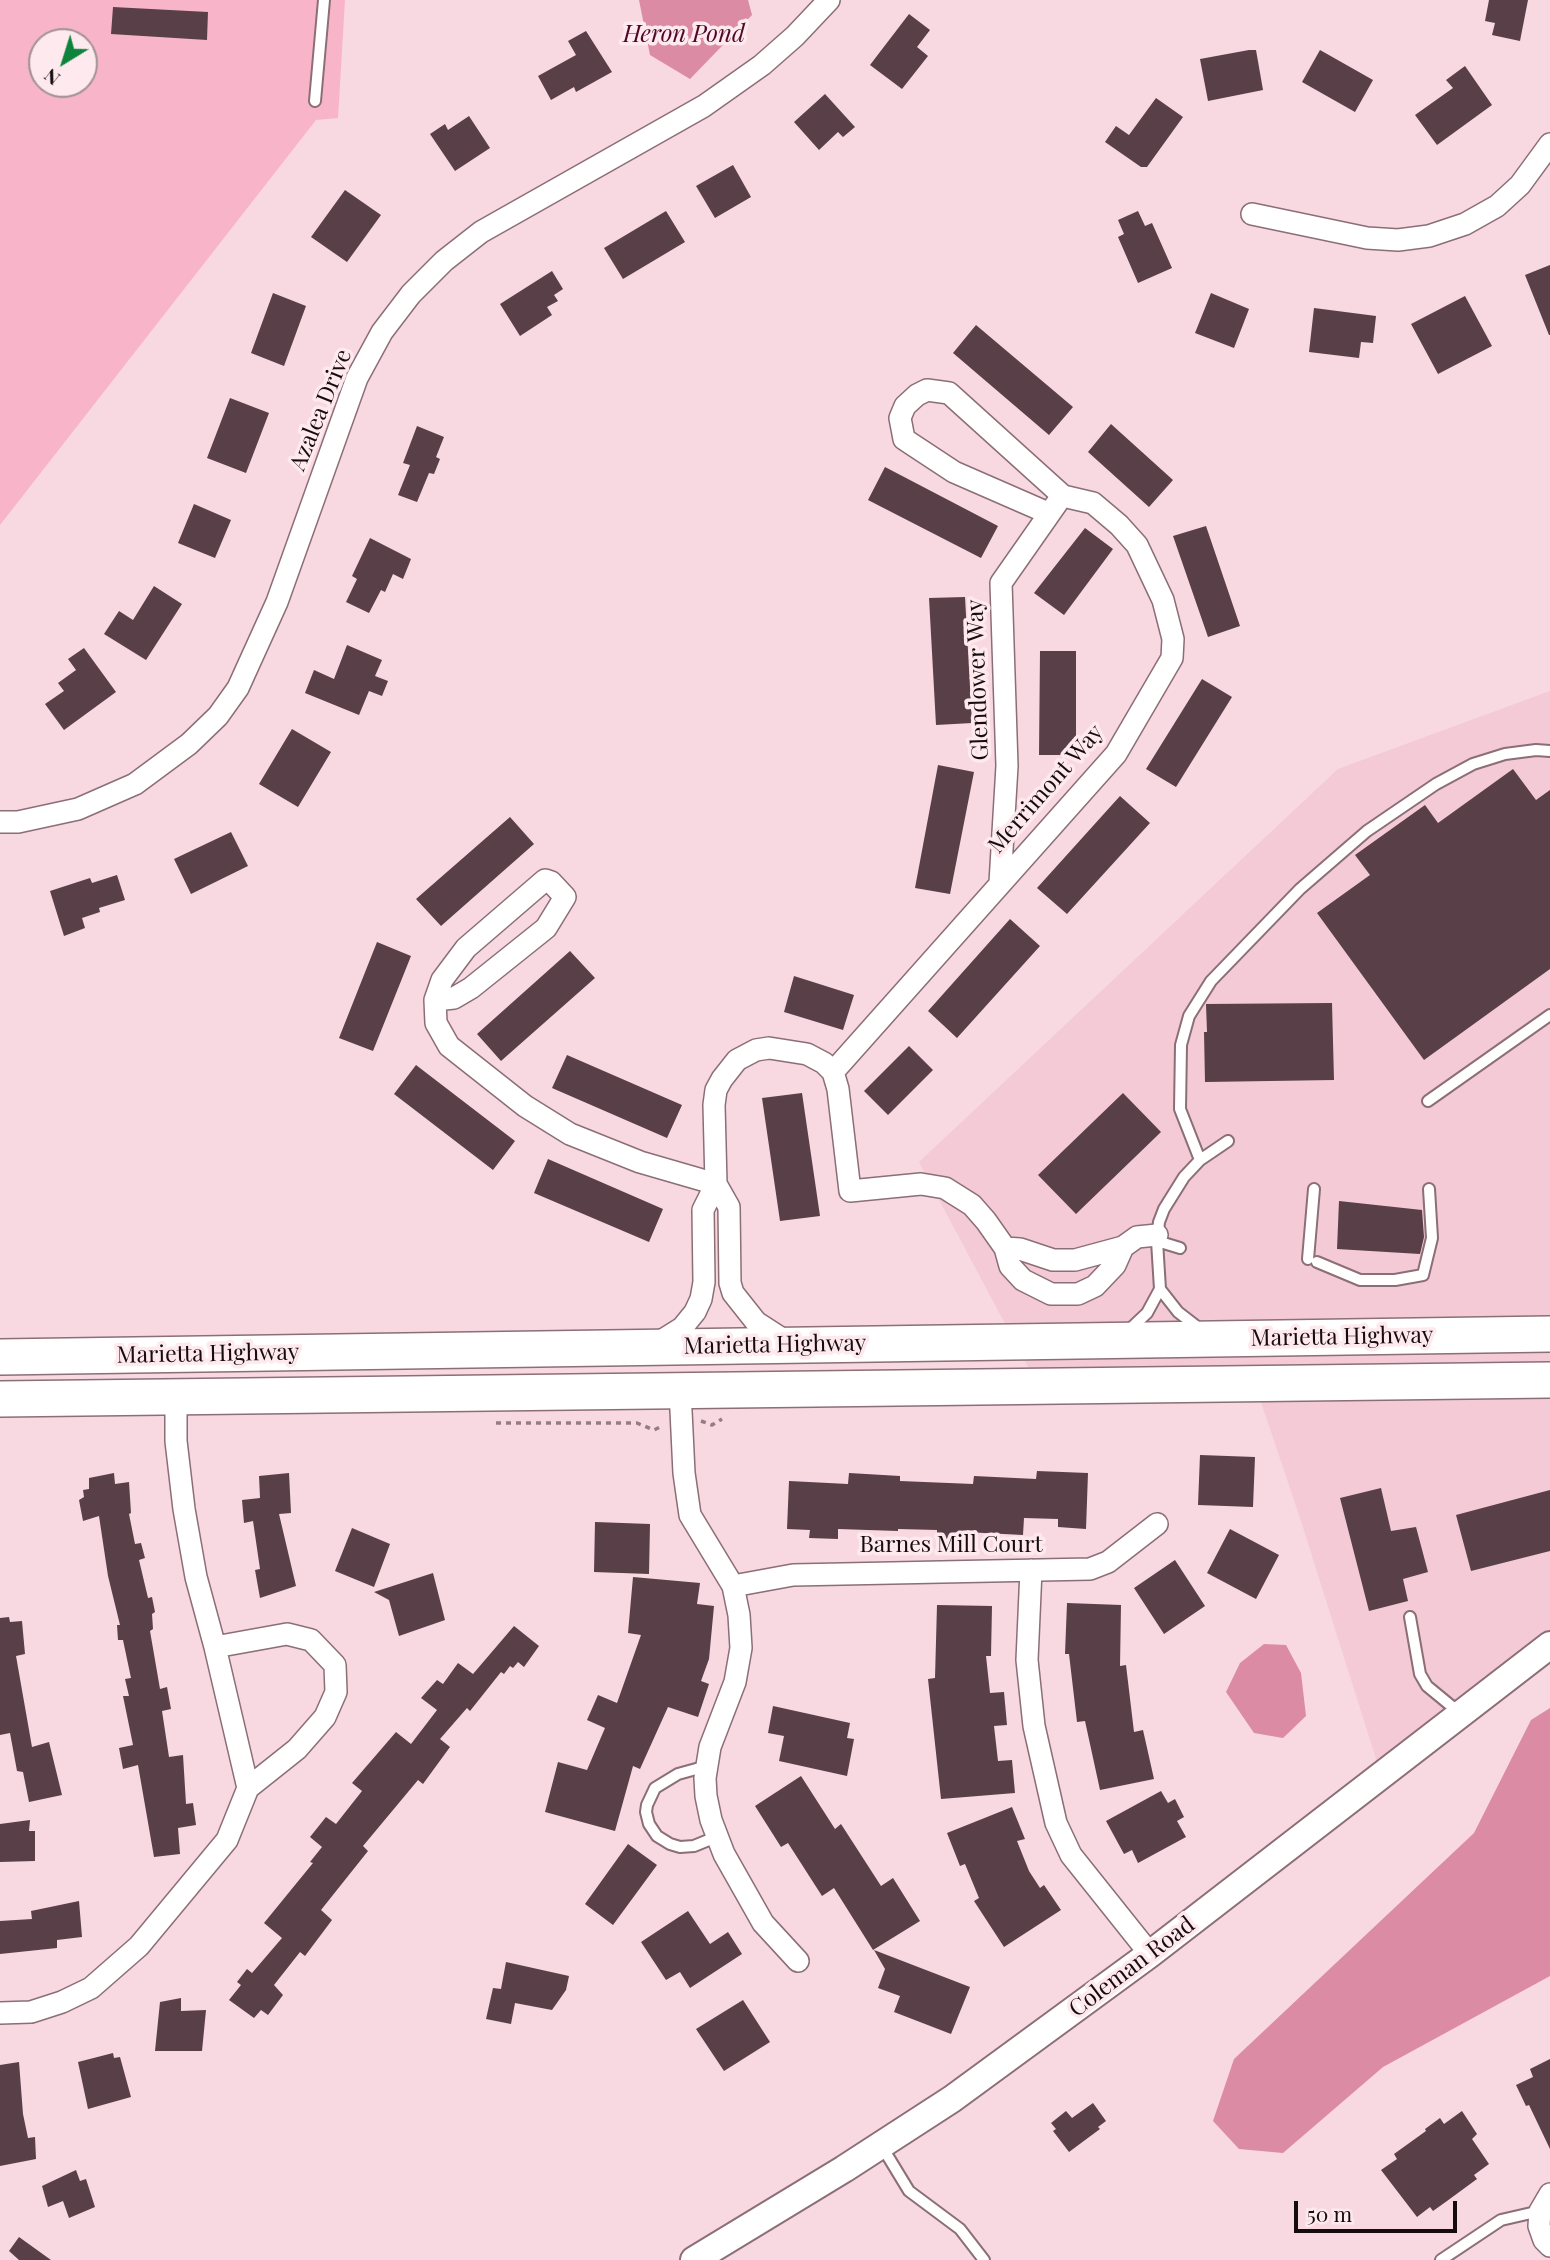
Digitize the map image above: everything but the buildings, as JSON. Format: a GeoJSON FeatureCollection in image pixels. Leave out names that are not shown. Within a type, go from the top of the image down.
{"type":"FeatureCollection","features":[{"type":"Feature","properties":{"kind":"highway","name":"Marietta Highway"},"geometry":{"type":"LineString","coordinates":[[0,1357],[1550,1334]]}},
{"type":"Feature","properties":{"kind":"highway","name":"Marietta Highway"},"geometry":{"type":"LineString","coordinates":[[0,1399],[1550,1380]]}},
{"type":"Feature","properties":{"kind":"street","name":"Azalea Drive"},"geometry":{"type":"LineString","coordinates":[[0,822],[18,822],[78,809],[135,784],[188,744],[218,716],[238,688],[277,602],[357,379],[382,332],[411,294],[444,261],[481,232],[704,106],[762,65],[795,36],[829,0]]}},
{"type":"Feature","properties":{"kind":"street"},"geometry":{"type":"LineString","coordinates":[[1252,214],[1367,238],[1398,240],[1429,236],[1465,224],[1497,206],[1521,185],[1550,144]]}},
{"type":"Feature","properties":{"kind":"street"},"geometry":{"type":"LineString","coordinates":[[1048,513],[954,472],[904,439],[900,418],[905,406],[927,390],[949,393],[1063,496]]}},
{"type":"Feature","properties":{"kind":"street","name":"Glendower Way"},"geometry":{"type":"LineString","coordinates":[[1000,883],[1007,766],[1001,583],[1048,513],[1063,496]]}},
{"type":"Feature","properties":{"kind":"street","name":"Merrimont Way"},"geometry":{"type":"LineString","coordinates":[[833,1072],[1116,754],[1172,658],[1173,639],[1163,600],[1137,545],[1093,503],[1063,496]]}},
{"type":"Feature","properties":{"kind":"street"},"geometry":{"type":"LineString","coordinates":[[435,1000],[454,998],[471,988],[546,928],[565,897],[557,886],[545,880],[466,948],[442,980],[435,1000],[436,1023],[449,1046],[525,1106],[570,1134],[640,1162],[716,1184],[729,1207],[730,1283],[733,1293],[756,1322],[792,1344]]}},
{"type":"Feature","properties":{"kind":"street"},"geometry":{"type":"LineString","coordinates":[[650,1347],[682,1328],[699,1305],[704,1282],[703,1210],[716,1184],[715,1098],[722,1079],[737,1060],[746,1054],[769,1048],[807,1054],[824,1063],[833,1072],[838,1089],[850,1191],[921,1184],[945,1188],[972,1205],[997,1235],[1005,1248],[1010,1266],[1023,1280],[1041,1291],[1068,1295],[1078,1294],[1095,1286],[1115,1265],[1123,1247]]}},
{"type":"Feature","properties":{"kind":"street"},"geometry":{"type":"LineString","coordinates":[[1005,1248],[1020,1249],[1043,1258],[1064,1261],[1123,1247],[1137,1237],[1157,1238]]}},
{"type":"Feature","properties":{"kind":"street"},"geometry":{"type":"LineString","coordinates":[[680,1390],[684,1473],[690,1514],[733,1586],[739,1615],[741,1648],[736,1682],[710,1747],[706,1796],[716,1837],[763,1923],[798,1961]]}},
{"type":"Feature","properties":{"kind":"street"},"geometry":{"type":"LineString","coordinates":[[176,1396],[176,1441],[196,1577],[248,1788]]}},
{"type":"Feature","properties":{"kind":"street","name":"Barnes Mill Court"},"geometry":{"type":"LineString","coordinates":[[733,1586],[793,1575],[1090,1569],[1108,1562],[1157,1524]]}},
{"type":"Feature","properties":{"kind":"street"},"geometry":{"type":"LineString","coordinates":[[1031,1570],[1027,1660],[1034,1726],[1056,1823],[1071,1854],[1150,1954]]}},
{"type":"Feature","properties":{"kind":"street"},"geometry":{"type":"LineString","coordinates":[[0,2013],[31,2012],[62,2002],[91,1988],[139,1946],[227,1840],[248,1788],[296,1749],[325,1717],[336,1692],[335,1665],[311,1640],[287,1634],[215,1647]]}},
{"type":"Feature","properties":{"kind":"street","name":"Coleman Road"},"geometry":{"type":"LineString","coordinates":[[694,2260],[952,2099],[1150,1954],[1550,1645]]}},
{"type":"Feature","properties":{"kind":"street"},"geometry":{"type":"LineString","coordinates":[[1545,2203],[1539,2226],[1544,2240],[1550,2246]]}},
{"type":"Feature","properties":{"kind":"lane"},"geometry":{"type":"LineString","coordinates":[[314,100],[324,0]]}},
{"type":"Feature","properties":{"kind":"lane"},"geometry":{"type":"LineString","coordinates":[[1200,1160],[1180,1109],[1181,1045],[1189,1016],[1211,981],[1300,889],[1367,831],[1436,784],[1473,764],[1505,754],[1550,751]]}},
{"type":"Feature","properties":{"kind":"lane"},"geometry":{"type":"LineString","coordinates":[[1428,1101],[1550,1015]]}},
{"type":"Feature","properties":{"kind":"lane"},"geometry":{"type":"LineString","coordinates":[[1112,1341],[1142,1319],[1160,1289],[1157,1238],[1164,1209],[1171,1195],[1200,1160],[1228,1141]]}},
{"type":"Feature","properties":{"kind":"lane"},"geometry":{"type":"LineString","coordinates":[[1314,1189],[1312,1260],[1360,1280],[1395,1280],[1423,1275],[1432,1238],[1429,1189]]}},
{"type":"Feature","properties":{"kind":"lane"},"geometry":{"type":"LineString","coordinates":[[1157,1238],[1180,1248]]}},
{"type":"Feature","properties":{"kind":"lane"},"geometry":{"type":"LineString","coordinates":[[1160,1289],[1187,1321],[1220,1339]]}},
{"type":"Feature","properties":{"kind":"lane"},"geometry":{"type":"LineString","coordinates":[[1410,1617],[1420,1674],[1427,1686],[1461,1714]]}},
{"type":"Feature","properties":{"kind":"lane"},"geometry":{"type":"LineString","coordinates":[[707,1766],[678,1774],[655,1788],[646,1812],[649,1824],[657,1836],[670,1844],[680,1847],[694,1846],[716,1837]]}},
{"type":"Feature","properties":{"kind":"lane"},"geometry":{"type":"LineString","coordinates":[[881,2145],[909,2191],[960,2229],[984,2260]]}},
{"type":"Feature","properties":{"kind":"lane"},"geometry":{"type":"LineString","coordinates":[[1441,2260],[1500,2220],[1545,2203]]}},
{"type":"Feature","properties":{"kind":"shaded area"},"geometry":{"type":"Polygon","coordinates":[[[0,0],[345,0],[338,118],[316,120],[0,525],[0,0]]]}},
{"type":"Feature","properties":{"kind":"shaded area"},"geometry":{"type":"Polygon","coordinates":[[[1550,691],[1550,1648],[1383,1781],[1260,1399],[1043,1395],[919,1162],[1338,769],[1550,691]]]}},
{"type":"Feature","properties":{"kind":"water","name":"Heron Pond"},"geometry":{"type":"Polygon","coordinates":[[[639,0],[748,0],[752,15],[690,79],[650,55],[639,0]]]}},
{"type":"Feature","properties":{"kind":"water"},"geometry":{"type":"Polygon","coordinates":[[[1264,1644],[1286,1645],[1301,1673],[1306,1716],[1283,1738],[1254,1733],[1226,1692],[1240,1663],[1264,1644]]]}},
{"type":"Feature","properties":{"kind":"water"},"geometry":{"type":"Polygon","coordinates":[[[1550,1708],[1550,1976],[1383,2067],[1283,2153],[1239,2149],[1213,2121],[1234,2059],[1474,1833],[1531,1720],[1550,1708]]]}}]}
